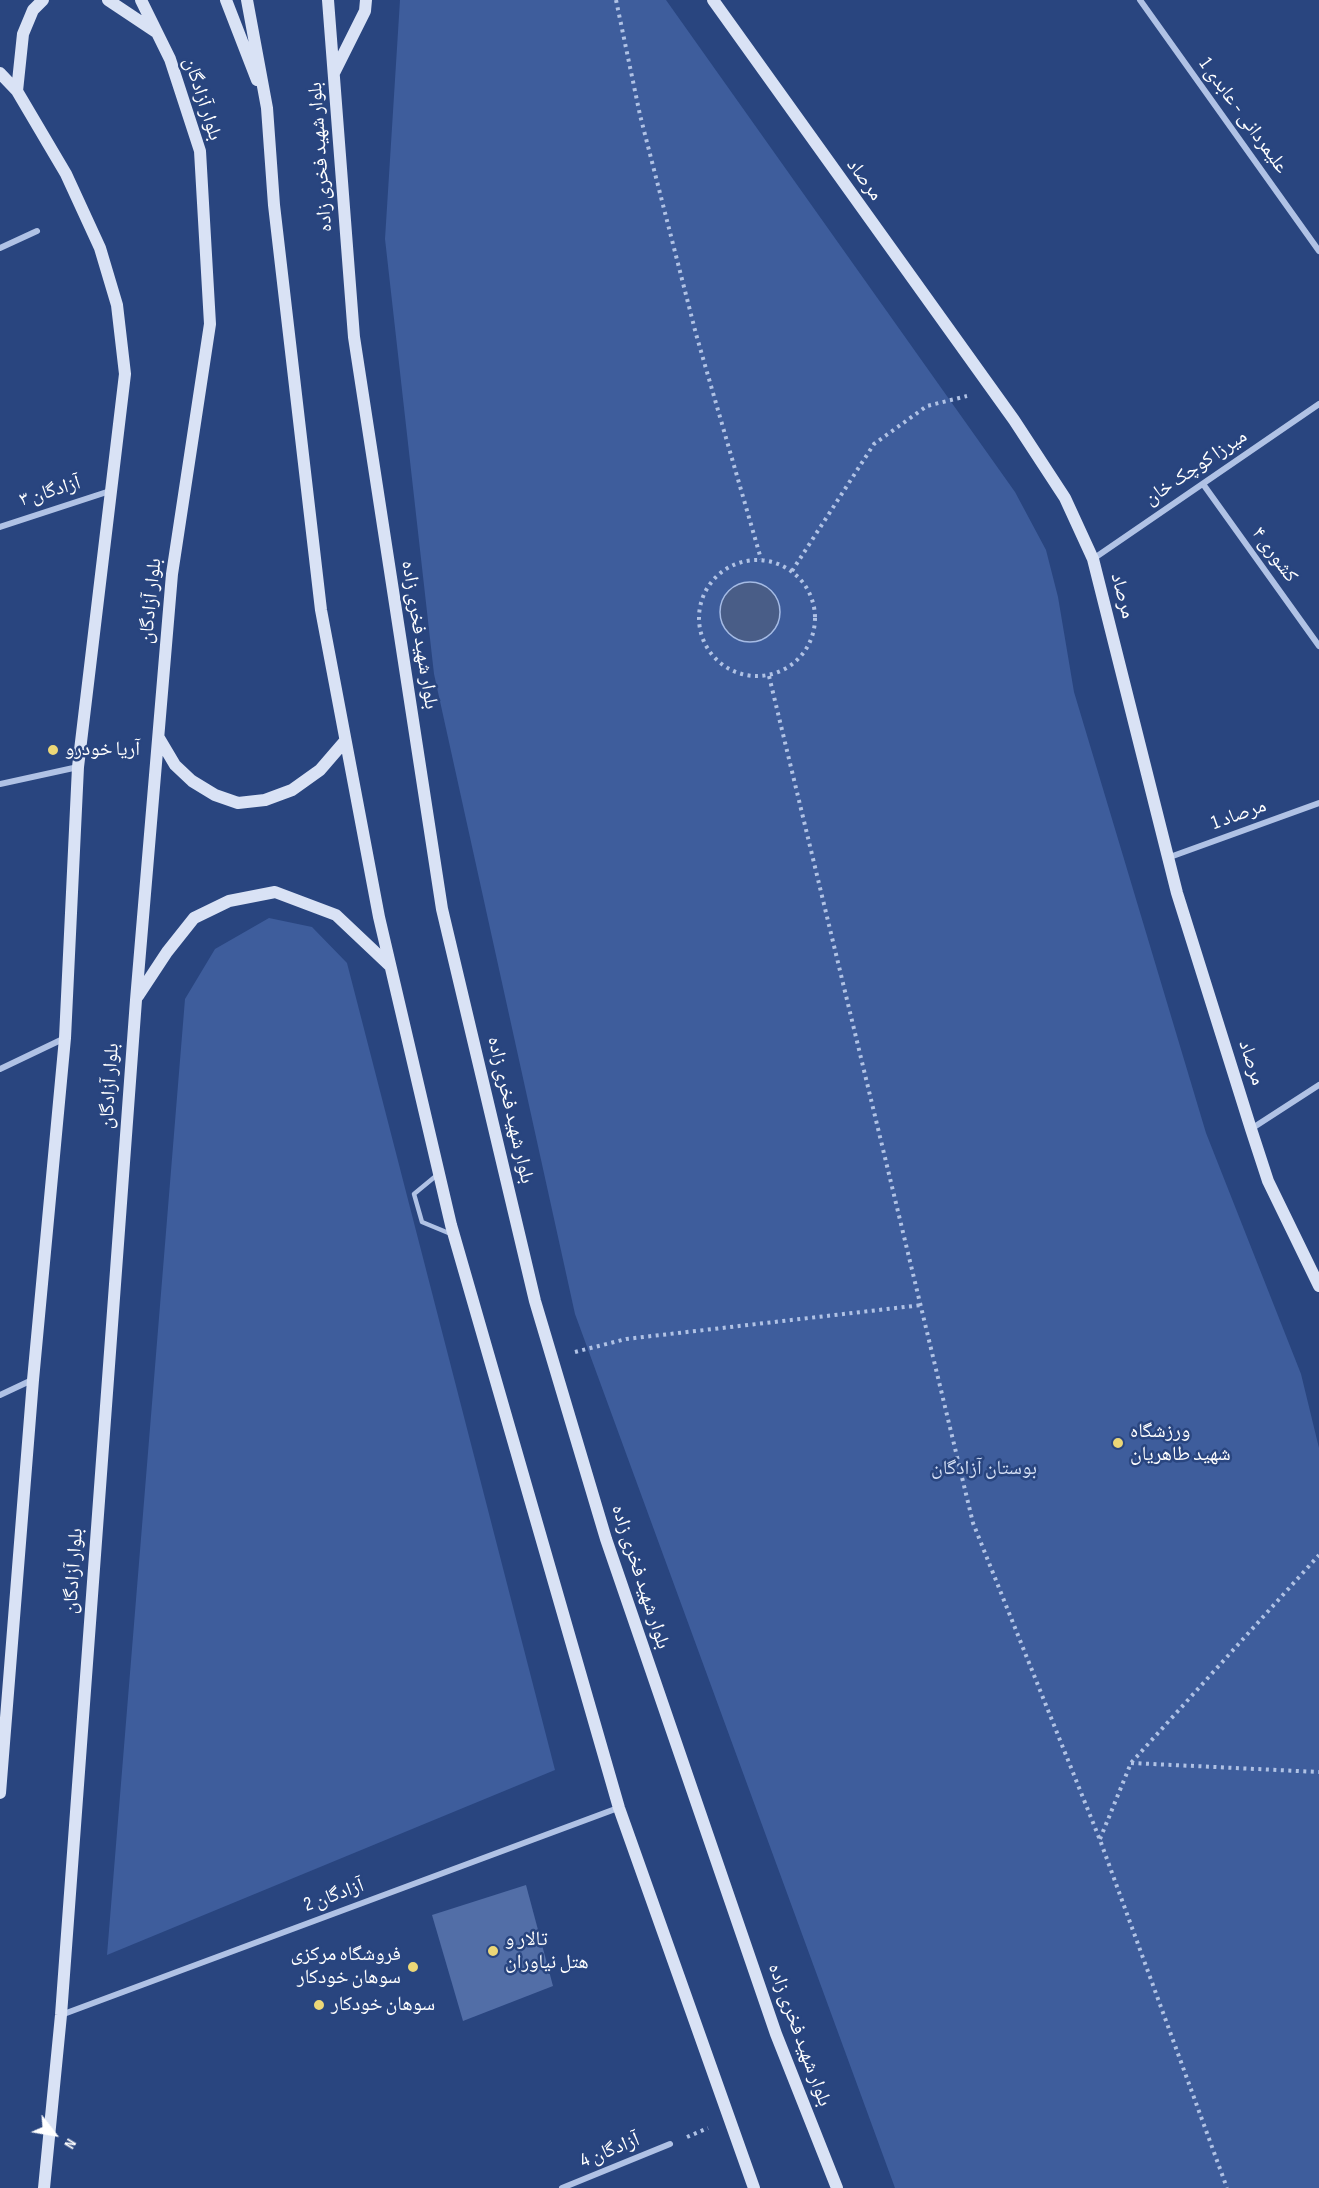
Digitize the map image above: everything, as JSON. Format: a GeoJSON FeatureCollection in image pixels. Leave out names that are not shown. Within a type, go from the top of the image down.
{"type":"FeatureCollection","features":[{"type":"Feature","properties":{"kind":"main road"},"geometry":{"type":"LineString","coordinates":[[17,91],[23,34],[33,10],[43,0]]}},
{"type":"Feature","properties":{"kind":"main road"},"geometry":{"type":"LineString","coordinates":[[108,0],[157,32]]}},
{"type":"Feature","properties":{"kind":"main road","name":"بلوار آزادگان"},"geometry":{"type":"LineString","coordinates":[[44,2188],[61,2015],[136,1000],[172,574],[210,324],[200,151],[170,59],[141,0]]}},
{"type":"Feature","properties":{"kind":"main road"},"geometry":{"type":"LineString","coordinates":[[226,0],[267,108]]}},
{"type":"Feature","properties":{"kind":"main road"},"geometry":{"type":"LineString","coordinates":[[247,0],[267,108],[274,205],[321,610],[390,966],[454,1234],[619,1808],[754,2188]]}},
{"type":"Feature","properties":{"kind":"main road","name":"بلوار شهید فخری زاده"},"geometry":{"type":"LineString","coordinates":[[328,0],[354,336],[442,909],[536,1301],[610,1550],[768,2012],[837,2188]]}},
{"type":"Feature","properties":{"kind":"main road"},"geometry":{"type":"LineString","coordinates":[[334,74],[365,11],[366,0]]}},
{"type":"Feature","properties":{"kind":"main road","name":"مرصاد"},"geometry":{"type":"LineString","coordinates":[[713,0],[992,390],[1065,498],[1093,559],[1170,857],[1177,893],[1251,1129],[1268,1181],[1319,1286]]}},
{"type":"Feature","properties":{"kind":"main road"},"geometry":{"type":"LineString","coordinates":[[0,73],[17,91],[66,174],[100,248],[117,305],[125,374],[78,767],[65,1038],[33,1380],[2,1741],[0,1793]]}},
{"type":"Feature","properties":{"kind":"main road"},"geometry":{"type":"LineString","coordinates":[[159,738],[175,765],[192,781],[215,795],[238,802],[265,800],[292,790],[320,770],[345,741]]}},
{"type":"Feature","properties":{"kind":"main road"},"geometry":{"type":"LineString","coordinates":[[136,1000],[167,952],[194,918],[229,901],[275,892],[336,915],[390,966]]}},
{"type":"Feature","properties":{"kind":"street","name":"علیمردانی - عابدی 1"},"geometry":{"type":"LineString","coordinates":[[1140,0],[1319,251]]}},
{"type":"Feature","properties":{"kind":"street"},"geometry":{"type":"LineString","coordinates":[[0,248],[37,231]]}},
{"type":"Feature","properties":{"kind":"street","name":"میرزا کوچک خان"},"geometry":{"type":"LineString","coordinates":[[1093,559],[1319,404]]}},
{"type":"Feature","properties":{"kind":"street","name":"کشوری ۴"},"geometry":{"type":"LineString","coordinates":[[1203,484],[1319,646]]}},
{"type":"Feature","properties":{"kind":"street","name":"آزادگان ۳"},"geometry":{"type":"LineString","coordinates":[[0,526],[110,491]]}},
{"type":"Feature","properties":{"kind":"street"},"geometry":{"type":"LineString","coordinates":[[0,784],[78,767]]}},
{"type":"Feature","properties":{"kind":"street","name":"مرصاد 1"},"geometry":{"type":"LineString","coordinates":[[1170,857],[1319,803]]}},
{"type":"Feature","properties":{"kind":"street"},"geometry":{"type":"LineString","coordinates":[[0,1069],[65,1038]]}},
{"type":"Feature","properties":{"kind":"street"},"geometry":{"type":"LineString","coordinates":[[1251,1129],[1319,1085]]}},
{"type":"Feature","properties":{"kind":"street"},"geometry":{"type":"LineString","coordinates":[[0,1395],[33,1380]]}},
{"type":"Feature","properties":{"kind":"street","name":"آزادگان 2"},"geometry":{"type":"LineString","coordinates":[[61,2015],[619,1808]]}},
{"type":"Feature","properties":{"kind":"street","name":"آزادگان 4"},"geometry":{"type":"LineString","coordinates":[[562,2188],[670,2144]]}},
{"type":"Feature","properties":{"kind":"lane"},"geometry":{"type":"LineString","coordinates":[[439,1173],[414,1194],[422,1222],[454,1234]]}},
{"type":"Feature","properties":{"kind":"path"},"geometry":{"type":"LineString","coordinates":[[616,0],[640,115],[696,334],[761,559]]}},
{"type":"Feature","properties":{"kind":"path"},"geometry":{"type":"LineString","coordinates":[[792,571],[874,444],[927,406],[992,390]]}},
{"type":"Feature","properties":{"kind":"path"},"geometry":{"type":"LineString","coordinates":[[761,559],[777,562],[792,571],[804,583],[812,597],[814,630],[808,646],[798,660],[769,676],[752,677],[736,673],[721,665],[705,646],[698,622],[699,605],[705,590],[715,576],[729,566],[761,559]]}},
{"type":"Feature","properties":{"kind":"path"},"geometry":{"type":"LineString","coordinates":[[769,676],[973,1523],[1100,1840],[1227,2188]]}},
{"type":"Feature","properties":{"kind":"path"},"geometry":{"type":"LineString","coordinates":[[552,1358],[626,1339],[922,1305]]}},
{"type":"Feature","properties":{"kind":"path"},"geometry":{"type":"LineString","coordinates":[[1100,1840],[1131,1762],[1319,1555]]}},
{"type":"Feature","properties":{"kind":"path"},"geometry":{"type":"LineString","coordinates":[[1131,1762],[1319,1772]]}},
{"type":"Feature","properties":{"kind":"path"},"geometry":{"type":"LineString","coordinates":[[670,2144],[728,2120]]}},
{"type":"Feature","properties":{"kind":"green space","name":"بوستان آزادگان"},"geometry":{"type":"Polygon","coordinates":[[[400,0],[666,0],[1015,492],[1046,550],[1058,597],[1074,692],[1206,1133],[1301,1374],[1319,1448],[1319,2188],[895,2188],[575,1314],[434,674],[385,239],[400,0]]]}},
{"type":"Feature","properties":{"kind":"green space"},"geometry":{"type":"Polygon","coordinates":[[[269,918],[312,927],[347,963],[555,1770],[107,1955],[185,999],[215,949],[269,918]]]}},
{"type":"Feature","properties":{"kind":"shaded area"},"geometry":{"type":"Polygon","coordinates":[[[750,582],[771,591],[780,612],[771,633],[750,642],[729,633],[720,612],[729,591],[750,582]]]}},
{"type":"Feature","properties":{"kind":"building","name":"تالار و هتل نیاوران"},"geometry":{"type":"Polygon","coordinates":[[[526,1885],[553,1986],[463,2021],[432,1915],[526,1885]]]}},
{"type":"Feature","properties":{"kind":"place","name":"آریا خودرو"},"geometry":{"type":"Point","coordinates":[53,750]}},
{"type":"Feature","properties":{"kind":"place","name":"ورزشگاه شهید طاهریان"},"geometry":{"type":"Point","coordinates":[1118,1443]}},
{"type":"Feature","properties":{"kind":"place","name":"تالار و هتل نیاوران"},"geometry":{"type":"Point","coordinates":[493,1951]}},
{"type":"Feature","properties":{"kind":"place","name":"فروشگاه مرکزی سوهان خودکار"},"geometry":{"type":"Point","coordinates":[413,1967]}},
{"type":"Feature","properties":{"kind":"place","name":"سوهان خودکار"},"geometry":{"type":"Point","coordinates":[319,2005]}}]}
